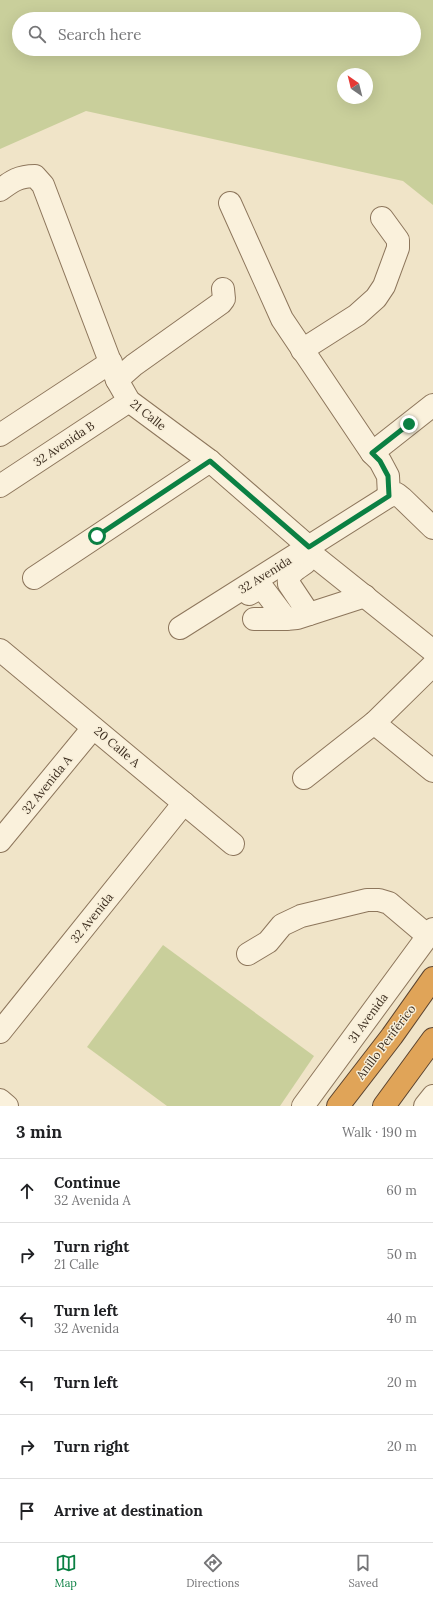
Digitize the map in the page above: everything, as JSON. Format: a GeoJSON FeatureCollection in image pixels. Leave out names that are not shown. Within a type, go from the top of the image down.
{"type":"FeatureCollection","features":[{"type":"Feature","properties":{"kind":"highway","name":"Anillo Periférico"},"geometry":{"type":"LineString","coordinates":[[338,1106],[392,1036],[433,978]]}},
{"type":"Feature","properties":{"kind":"highway"},"geometry":{"type":"LineString","coordinates":[[384,1106],[433,1039]]}},
{"type":"Feature","properties":{"kind":"street","name":"21 Calle"},"geometry":{"type":"LineString","coordinates":[[0,190],[12,181],[24,176],[35,176],[43,185],[114,371],[129,401],[210,461],[311,556],[365,596],[433,651]]}},
{"type":"Feature","properties":{"kind":"street"},"geometry":{"type":"LineString","coordinates":[[230,203],[282,320],[372,453],[380,461],[388,476],[389,496],[397,494],[433,528]]}},
{"type":"Feature","properties":{"kind":"street"},"geometry":{"type":"LineString","coordinates":[[302,350],[357,315],[376,298],[384,286],[398,248],[398,240],[382,218]]}},
{"type":"Feature","properties":{"kind":"street"},"geometry":{"type":"LineString","coordinates":[[0,435],[114,371],[134,365],[221,303],[225,294],[223,289]]}},
{"type":"Feature","properties":{"kind":"street","name":"32 Avenida B"},"geometry":{"type":"LineString","coordinates":[[0,486],[129,401]]}},
{"type":"Feature","properties":{"kind":"street"},"geometry":{"type":"LineString","coordinates":[[372,453],[433,405]]}},
{"type":"Feature","properties":{"kind":"street"},"geometry":{"type":"LineString","coordinates":[[34,578],[210,461]]}},
{"type":"Feature","properties":{"kind":"street","name":"32 Avenida"},"geometry":{"type":"LineString","coordinates":[[180,628],[311,556],[389,496]]}},
{"type":"Feature","properties":{"kind":"street"},"geometry":{"type":"LineString","coordinates":[[309,614],[289,584],[288,578],[289,575],[311,556]]}},
{"type":"Feature","properties":{"kind":"street"},"geometry":{"type":"LineString","coordinates":[[249,594],[260,588],[264,590],[286,619]]}},
{"type":"Feature","properties":{"kind":"street"},"geometry":{"type":"LineString","coordinates":[[254,619],[286,619],[309,614],[365,596]]}},
{"type":"Feature","properties":{"kind":"street","name":"20 Calle A"},"geometry":{"type":"LineString","coordinates":[[0,650],[233,844]]}},
{"type":"Feature","properties":{"kind":"street"},"geometry":{"type":"LineString","coordinates":[[304,778],[374,723],[433,665]]}},
{"type":"Feature","properties":{"kind":"street"},"geometry":{"type":"LineString","coordinates":[[374,723],[433,771]]}},
{"type":"Feature","properties":{"kind":"street","name":"32 Avenida A"},"geometry":{"type":"LineString","coordinates":[[0,841],[94,728]]}},
{"type":"Feature","properties":{"kind":"street","name":"32 Avenida"},"geometry":{"type":"LineString","coordinates":[[0,1032],[184,803]]}},
{"type":"Feature","properties":{"kind":"street"},"geometry":{"type":"LineString","coordinates":[[248,954],[268,942],[282,925],[301,916],[367,900],[379,900],[389,904],[431,933]]}},
{"type":"Feature","properties":{"kind":"street","name":"31 Avenida"},"geometry":{"type":"LineString","coordinates":[[303,1106],[431,933]]}},
{"type":"Feature","properties":{"kind":"street"},"geometry":{"type":"LineString","coordinates":[[425,1106],[433,1096]]}},
{"type":"Feature","properties":{"kind":"street"},"geometry":{"type":"LineString","coordinates":[[0,1100],[7,1106]]}},
{"type":"Feature","properties":{"kind":"green space"},"geometry":{"type":"Polygon","coordinates":[[[0,0],[433,0],[433,205],[403,181],[86,111],[0,149],[0,0]]]}},
{"type":"Feature","properties":{"kind":"green space"},"geometry":{"type":"Polygon","coordinates":[[[163,945],[314,1056],[280,1106],[167,1106],[87,1047],[163,945]]]}},
{"type":"Feature","properties":{"kind":"route"},"geometry":{"type":"LineString","coordinates":[[97,536],[210,461],[309,547],[389,496],[388,476],[380,461],[372,453],[409,424]]}}]}
